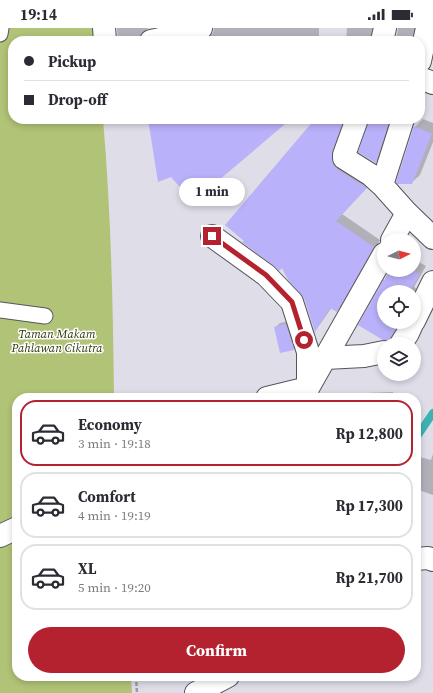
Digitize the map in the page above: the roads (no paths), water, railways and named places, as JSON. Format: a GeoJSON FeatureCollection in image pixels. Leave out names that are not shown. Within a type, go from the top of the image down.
{"type":"FeatureCollection","features":[{"type":"Feature","properties":{"kind":"street"},"geometry":{"type":"LineString","coordinates":[[174,36],[196,31],[201,28]]}},
{"type":"Feature","properties":{"kind":"street"},"geometry":{"type":"LineString","coordinates":[[355,124],[344,158],[371,175],[433,238]]}},
{"type":"Feature","properties":{"kind":"street"},"geometry":{"type":"LineString","coordinates":[[382,185],[401,124]]}},
{"type":"Feature","properties":{"kind":"street"},"geometry":{"type":"LineString","coordinates":[[396,233],[407,213]]}},
{"type":"Feature","properties":{"kind":"street"},"geometry":{"type":"LineString","coordinates":[[212,236],[266,275],[292,302],[308,352],[307,393]]}},
{"type":"Feature","properties":{"kind":"street"},"geometry":{"type":"LineString","coordinates":[[307,393],[377,267]]}},
{"type":"Feature","properties":{"kind":"street"},"geometry":{"type":"LineString","coordinates":[[421,307],[433,282]]}},
{"type":"Feature","properties":{"kind":"street"},"geometry":{"type":"LineString","coordinates":[[326,358],[364,356],[377,353]]}},
{"type":"Feature","properties":{"kind":"street"},"geometry":{"type":"LineString","coordinates":[[0,536],[12,530]]}},
{"type":"Feature","properties":{"kind":"street"},"geometry":{"type":"LineString","coordinates":[[421,559],[428,558],[433,560]]}},
{"type":"Feature","properties":{"kind":"street"},"geometry":{"type":"LineString","coordinates":[[196,693],[219,681]]}},
{"type":"Feature","properties":{"kind":"lane"},"geometry":{"type":"LineString","coordinates":[[0,34],[1,28]]}},
{"type":"Feature","properties":{"kind":"lane"},"geometry":{"type":"LineString","coordinates":[[0,310],[45,316]]}},
{"type":"Feature","properties":{"kind":"waterway"},"geometry":{"type":"LineString","coordinates":[[421,431],[433,413]]}},
{"type":"Feature","properties":{"kind":"park label","name":"Taman Makam Pahlawan Cikutra"},"geometry":{"type":"Point","coordinates":[57,341]}}]}
